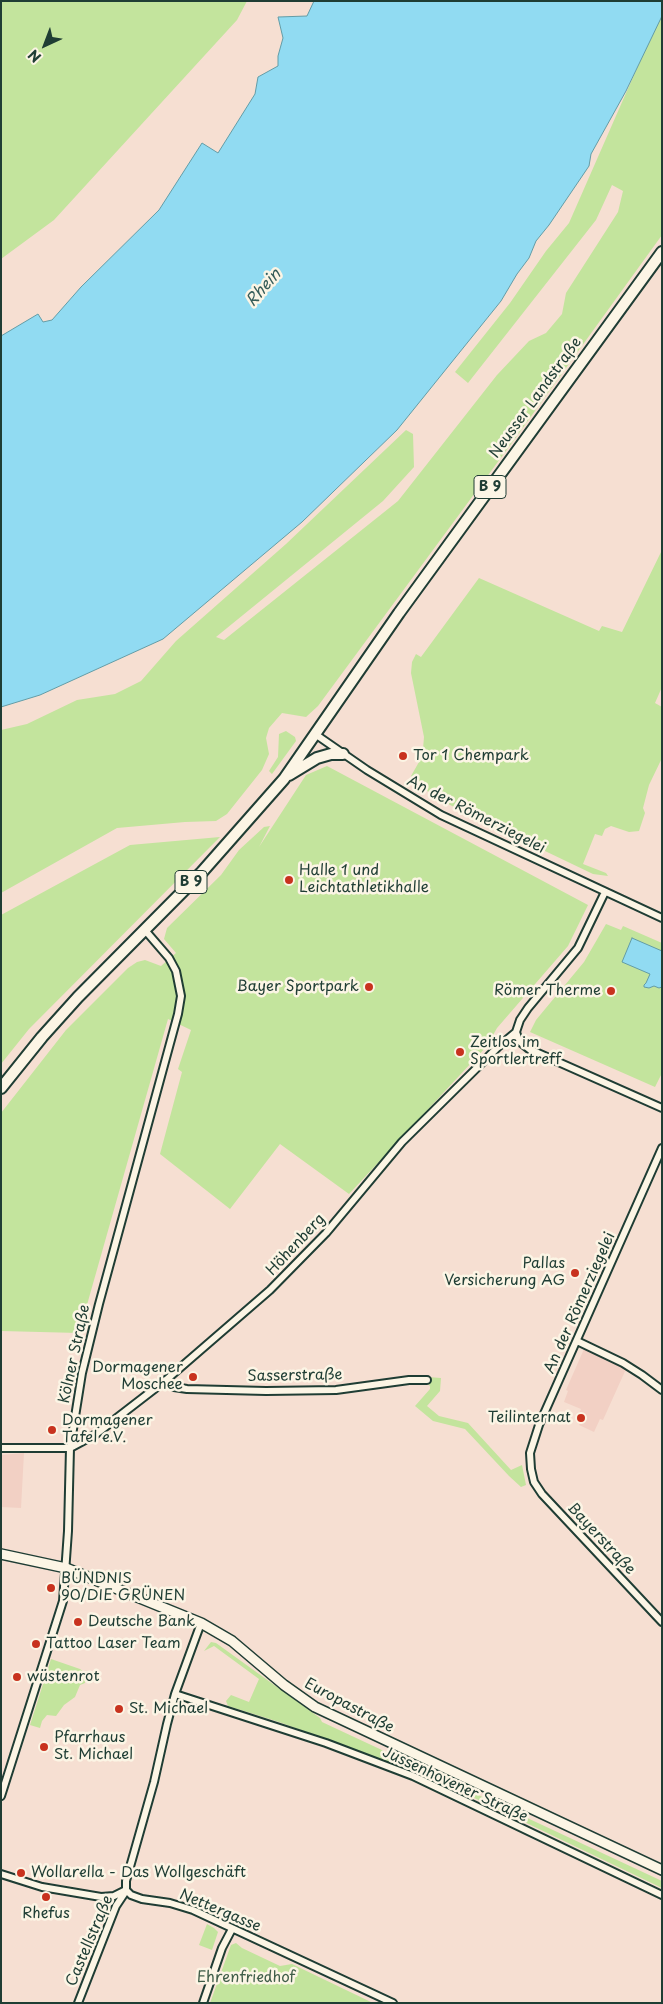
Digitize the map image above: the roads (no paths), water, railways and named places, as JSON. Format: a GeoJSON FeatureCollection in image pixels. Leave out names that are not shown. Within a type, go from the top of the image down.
{"type":"FeatureCollection","features":[{"type":"Feature","properties":{"kind":"main road","name":"Neusser Landstraße"},"geometry":{"type":"LineString","coordinates":[[315,734],[399,613],[662,252]]}},
{"type":"Feature","properties":{"kind":"main road","name":"B 9"},"geometry":{"type":"LineString","coordinates":[[1,1088],[42,1037],[78,997],[208,866],[284,779],[315,734]]}},
{"type":"Feature","properties":{"kind":"main road"},"geometry":{"type":"LineString","coordinates":[[284,779],[316,758],[331,754],[343,754]]}},
{"type":"Feature","properties":{"kind":"main road","name":"Europastraße"},"geometry":{"type":"LineString","coordinates":[[1,1554],[66,1568],[201,1623],[232,1641],[284,1685],[315,1707],[662,1870]]}},
{"type":"Feature","properties":{"kind":"street","name":"An der Römerziegelei"},"geometry":{"type":"LineString","coordinates":[[315,734],[414,800],[441,815],[662,918]]}},
{"type":"Feature","properties":{"kind":"street"},"geometry":{"type":"LineString","coordinates":[[605,892],[578,948],[528,1008],[520,1020],[516,1032],[519,1041],[529,1049],[662,1108]]}},
{"type":"Feature","properties":{"kind":"street","name":"Kölner Straße"},"geometry":{"type":"LineString","coordinates":[[1,1796],[59,1619],[63,1601],[66,1568],[70,1448],[82,1373],[91,1333],[180,1005],[180,982],[176,971],[169,958],[144,929]]}},
{"type":"Feature","properties":{"kind":"street","name":"Höhenberg"},"geometry":{"type":"LineString","coordinates":[[70,1448],[96,1434],[166,1380],[270,1290],[326,1233],[402,1142],[498,1047],[516,1032]]}},
{"type":"Feature","properties":{"kind":"street","name":"An der Römerziegelei"},"geometry":{"type":"LineString","coordinates":[[531,1470],[530,1452],[532,1442],[662,1148]]}},
{"type":"Feature","properties":{"kind":"street"},"geometry":{"type":"LineString","coordinates":[[577,1341],[623,1363],[662,1390]]}},
{"type":"Feature","properties":{"kind":"street","name":"Sasserstraße"},"geometry":{"type":"LineString","coordinates":[[166,1380],[174,1387],[187,1389],[274,1391],[336,1390],[409,1380],[427,1380]]}},
{"type":"Feature","properties":{"kind":"street"},"geometry":{"type":"LineString","coordinates":[[1,1448],[70,1448]]}},
{"type":"Feature","properties":{"kind":"street","name":"Bayerstraße"},"geometry":{"type":"LineString","coordinates":[[531,1470],[534,1482],[542,1494],[662,1622]]}},
{"type":"Feature","properties":{"kind":"street","name":"Castellstraße"},"geometry":{"type":"LineString","coordinates":[[78,2003],[116,1906],[126,1890],[126,1881],[154,1782],[175,1694],[201,1623]]}},
{"type":"Feature","properties":{"kind":"street","name":"Jussenhovener Straße"},"geometry":{"type":"LineString","coordinates":[[175,1694],[326,1743],[413,1776],[662,1894]]}},
{"type":"Feature","properties":{"kind":"street"},"geometry":{"type":"LineString","coordinates":[[1,1874],[42,1887],[101,1897],[114,1896],[126,1890]]}},
{"type":"Feature","properties":{"kind":"street","name":"Nettergasse"},"geometry":{"type":"LineString","coordinates":[[126,1890],[131,1895],[142,1899],[170,1903],[193,1910],[393,2003]]}},
{"type":"Feature","properties":{"kind":"street"},"geometry":{"type":"LineString","coordinates":[[203,2003],[222,1948],[232,1929]]}},
{"type":"Feature","properties":{"kind":"water","name":"Rhein"},"geometry":{"type":"Polygon","coordinates":[[[314,1],[662,1],[662,16],[626,91],[591,154],[589,166],[536,241],[529,258],[501,301],[397,430],[302,522],[163,639],[40,695],[1,707],[1,336],[38,314],[43,322],[52,320],[81,287],[159,210],[202,143],[218,153],[255,94],[258,77],[278,66],[278,56],[283,38],[278,17],[307,16],[314,1]]]}},
{"type":"Feature","properties":{"kind":"water"},"geometry":{"type":"Polygon","coordinates":[[[632,938],[662,951],[662,987],[644,987],[650,974],[622,962],[632,938]]]}},
{"type":"Feature","properties":{"kind":"place","name":"Tor 1 Chempark"},"geometry":{"type":"Point","coordinates":[403,756]}},
{"type":"Feature","properties":{"kind":"place","name":"Halle 1 und Leichtathletikhalle"},"geometry":{"type":"Point","coordinates":[289,880]}},
{"type":"Feature","properties":{"kind":"place","name":"Bayer Sportpark"},"geometry":{"type":"Point","coordinates":[369,987]}},
{"type":"Feature","properties":{"kind":"place","name":"Römer Therme"},"geometry":{"type":"Point","coordinates":[611,991]}},
{"type":"Feature","properties":{"kind":"place","name":"Zeitlos im Sportlertreff"},"geometry":{"type":"Point","coordinates":[460,1052]}},
{"type":"Feature","properties":{"kind":"place","name":"Pallas Versicherung AG"},"geometry":{"type":"Point","coordinates":[575,1273]}},
{"type":"Feature","properties":{"kind":"place","name":"Dormagener Moschee"},"geometry":{"type":"Point","coordinates":[193,1377]}},
{"type":"Feature","properties":{"kind":"place","name":"Teilinternat"},"geometry":{"type":"Point","coordinates":[581,1418]}},
{"type":"Feature","properties":{"kind":"place","name":"Dormagener Tafel e.V."},"geometry":{"type":"Point","coordinates":[52,1430]}},
{"type":"Feature","properties":{"kind":"place","name":"BÜNDNIS 90/DIE GRÜNEN"},"geometry":{"type":"Point","coordinates":[51,1588]}},
{"type":"Feature","properties":{"kind":"place","name":"Deutsche Bank"},"geometry":{"type":"Point","coordinates":[78,1622]}},
{"type":"Feature","properties":{"kind":"place","name":"Tattoo Laser Team"},"geometry":{"type":"Point","coordinates":[36,1644]}},
{"type":"Feature","properties":{"kind":"place","name":"wüstenrot"},"geometry":{"type":"Point","coordinates":[17,1677]}},
{"type":"Feature","properties":{"kind":"place","name":"St. Michael"},"geometry":{"type":"Point","coordinates":[119,1709]}},
{"type":"Feature","properties":{"kind":"place","name":"Pfarrhaus St. Michael"},"geometry":{"type":"Point","coordinates":[44,1747]}},
{"type":"Feature","properties":{"kind":"place","name":"Wollarella - Das Wollgeschäft"},"geometry":{"type":"Point","coordinates":[21,1873]}},
{"type":"Feature","properties":{"kind":"place","name":"Rhefus"},"geometry":{"type":"Point","coordinates":[46,1897]}},
{"type":"Feature","properties":{"kind":"park label","name":"Ehrenfriedhof"},"geometry":{"type":"Point","coordinates":[246,1978]}}]}
